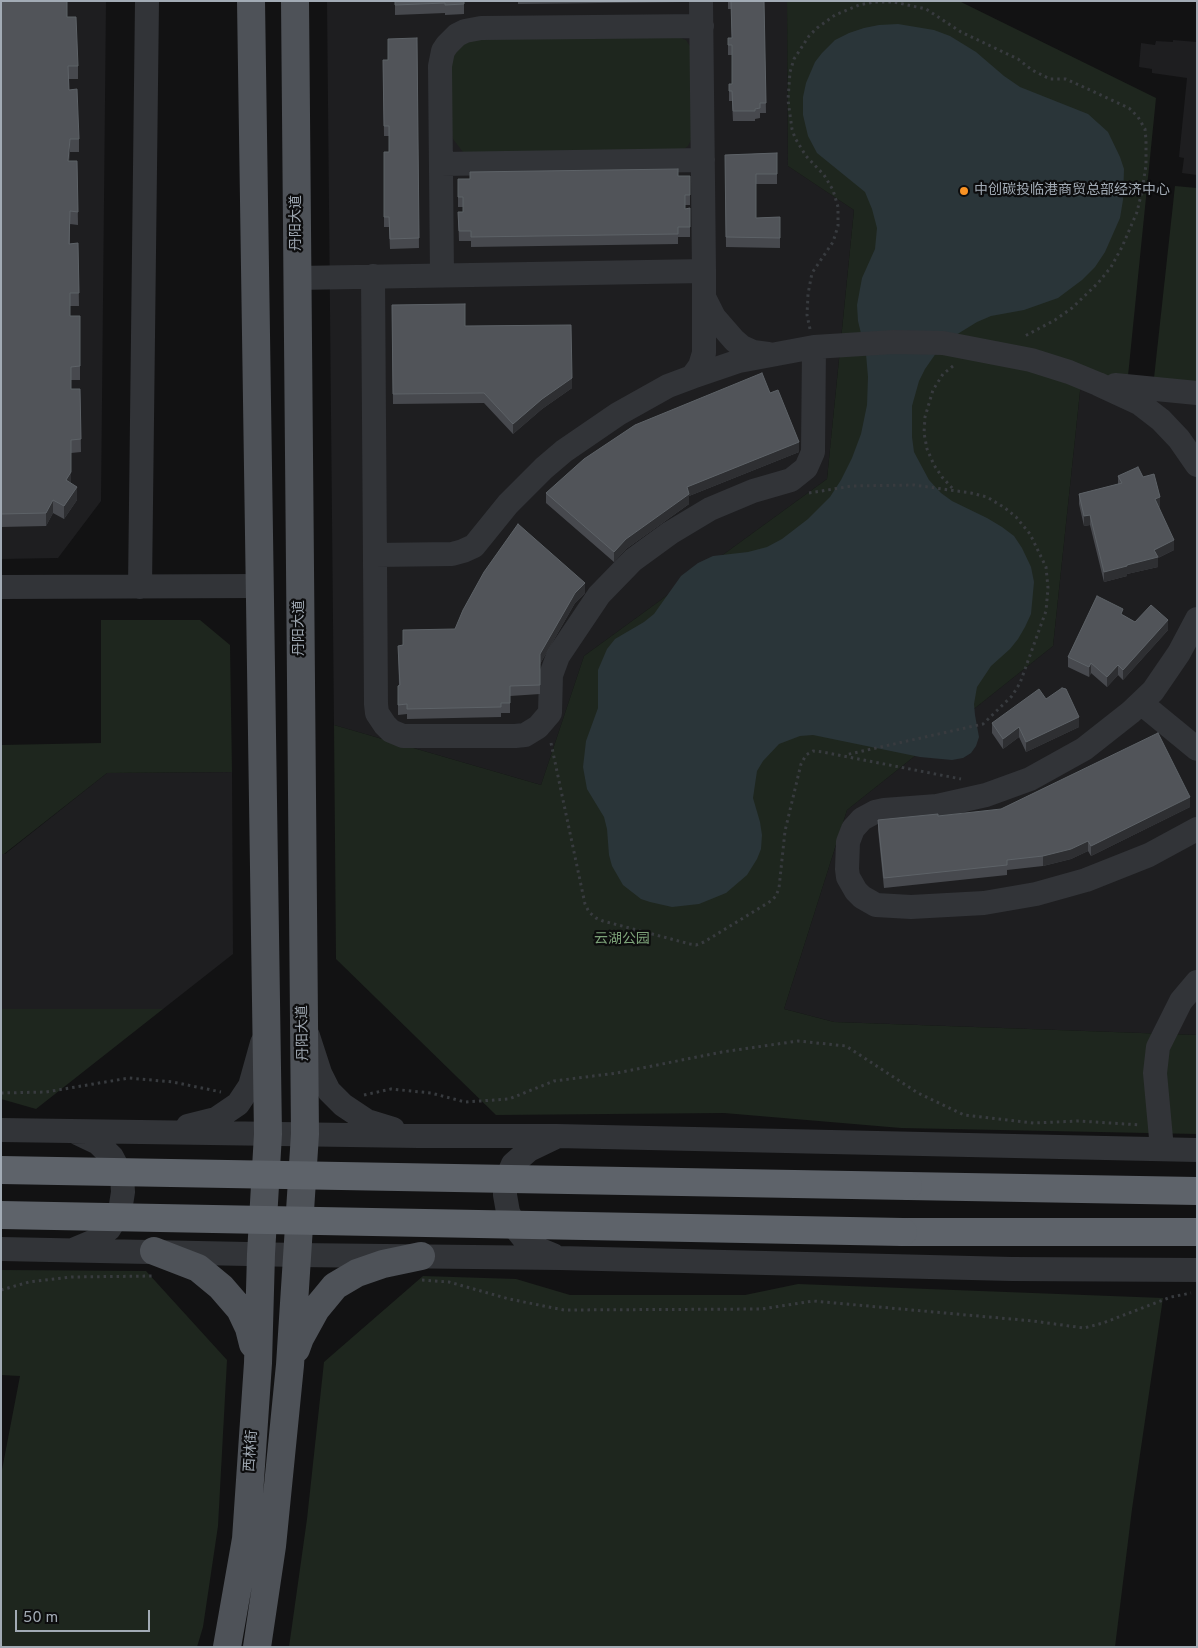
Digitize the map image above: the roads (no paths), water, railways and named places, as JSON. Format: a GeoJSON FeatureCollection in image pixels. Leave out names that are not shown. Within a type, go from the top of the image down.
{"type":"FeatureCollection","features":[{"type":"Feature","properties":{"kind":"highway"},"geometry":{"type":"LineString","coordinates":[[1,1170],[1197,1191]]}},
{"type":"Feature","properties":{"kind":"highway"},"geometry":{"type":"LineString","coordinates":[[1,1215],[903,1232],[1197,1232]]}},
{"type":"Feature","properties":{"kind":"main road"},"geometry":{"type":"LineString","coordinates":[[252,1],[268,1134],[261,1254]]}},
{"type":"Feature","properties":{"kind":"main road","name":"丹阳大道"},"geometry":{"type":"LineString","coordinates":[[295,1],[304,1018],[304,1134],[297,1255]]}},
{"type":"Feature","properties":{"kind":"main road"},"geometry":{"type":"LineString","coordinates":[[254,160],[296,159]]}},
{"type":"Feature","properties":{"kind":"main road"},"geometry":{"type":"LineString","coordinates":[[258,512],[299,512]]}},
{"type":"Feature","properties":{"kind":"main road","name":"西林街"},"geometry":{"type":"LineString","coordinates":[[228,1647],[246,1539],[258,1363],[261,1254]]}},
{"type":"Feature","properties":{"kind":"main road","name":"西林街"},"geometry":{"type":"LineString","coordinates":[[258,1647],[272,1546],[290,1365],[297,1255]]}},
{"type":"Feature","properties":{"kind":"main road"},"geometry":{"type":"LineString","coordinates":[[154,1264],[198,1268],[221,1287],[240,1309],[249,1328],[258,1363]]}},
{"type":"Feature","properties":{"kind":"main road"},"geometry":{"type":"LineString","coordinates":[[290,1365],[300,1338],[316,1310],[335,1286],[357,1273],[383,1264],[419,1267]]}},
{"type":"Feature","properties":{"kind":"street"},"geometry":{"type":"LineString","coordinates":[[140,587],[147,1]]}},
{"type":"Feature","properties":{"kind":"street"},"geometry":{"type":"LineString","coordinates":[[692,376],[700,366],[704,353],[701,1]]}},
{"type":"Feature","properties":{"kind":"street"},"geometry":{"type":"LineString","coordinates":[[442,275],[441,58],[447,45],[457,35],[465,31],[481,28],[702,26]]}},
{"type":"Feature","properties":{"kind":"street"},"geometry":{"type":"LineString","coordinates":[[441,164],[703,160]]}},
{"type":"Feature","properties":{"kind":"street"},"geometry":{"type":"LineString","coordinates":[[297,278],[704,271]]}},
{"type":"Feature","properties":{"kind":"street"},"geometry":{"type":"LineString","coordinates":[[373,276],[376,704],[377,713],[385,725],[398,734],[412,737],[515,736],[533,731],[550,713],[551,674],[558,656],[599,594],[633,560],[670,533],[710,509],[754,491],[791,480],[806,468],[813,452],[814,347]]}},
{"type":"Feature","properties":{"kind":"street"},"geometry":{"type":"LineString","coordinates":[[705,298],[714,317],[742,347],[753,352],[770,354]]}},
{"type":"Feature","properties":{"kind":"street"},"geometry":{"type":"LineString","coordinates":[[375,555],[452,554],[474,546],[508,504],[564,451],[618,414],[692,376],[739,361],[770,354],[848,343],[943,344],[1031,360],[1069,372],[1139,403],[1161,420],[1179,439],[1197,464]]}},
{"type":"Feature","properties":{"kind":"street"},"geometry":{"type":"LineString","coordinates":[[1098,384],[1197,393]]}},
{"type":"Feature","properties":{"kind":"street"},"geometry":{"type":"LineString","coordinates":[[1,588],[260,586]]}},
{"type":"Feature","properties":{"kind":"street"},"geometry":{"type":"LineString","coordinates":[[1197,619],[1167,673],[1153,691],[1107,733],[1084,749],[1008,788],[963,801],[937,806],[884,810],[868,815],[857,823],[850,836],[847,859],[848,877],[862,897],[876,905],[911,907],[984,903],[1036,894],[1086,880],[1149,855],[1197,829]]}},
{"type":"Feature","properties":{"kind":"street"},"geometry":{"type":"LineString","coordinates":[[1141,703],[1197,749]]}},
{"type":"Feature","properties":{"kind":"street"},"geometry":{"type":"LineString","coordinates":[[1161,1137],[1155,1073],[1158,1047],[1181,1001],[1197,982]]}},
{"type":"Feature","properties":{"kind":"street"},"geometry":{"type":"LineString","coordinates":[[304,1018],[320,1073],[329,1091],[343,1105],[367,1121],[418,1136]]}},
{"type":"Feature","properties":{"kind":"street"},"geometry":{"type":"LineString","coordinates":[[146,1132],[188,1126],[216,1119],[238,1104],[250,1086],[267,1022]]}},
{"type":"Feature","properties":{"kind":"street"},"geometry":{"type":"LineString","coordinates":[[1,1130],[418,1136],[1161,1137],[1197,1150]]}},
{"type":"Feature","properties":{"kind":"street"},"geometry":{"type":"LineString","coordinates":[[72,1131],[98,1143],[112,1157],[122,1176],[123,1192],[120,1212],[109,1230],[94,1241],[74,1250]]}},
{"type":"Feature","properties":{"kind":"street"},"geometry":{"type":"LineString","coordinates":[[557,1136],[529,1150],[513,1164],[505,1183],[505,1195],[508,1212],[517,1230],[529,1245],[560,1258]]}},
{"type":"Feature","properties":{"kind":"street"},"geometry":{"type":"LineString","coordinates":[[1,1249],[74,1250],[154,1264],[261,1254],[297,1255],[419,1267],[560,1258],[1012,1269],[1196,1270]]}},
{"type":"Feature","properties":{"kind":"place","name":"中创碳投临港商贸总部经济中心"},"geometry":{"type":"Point","coordinates":[964,191]}},
{"type":"Feature","properties":{"kind":"park label","name":"云湖公园"},"geometry":{"type":"Point","coordinates":[622,940]}}]}
